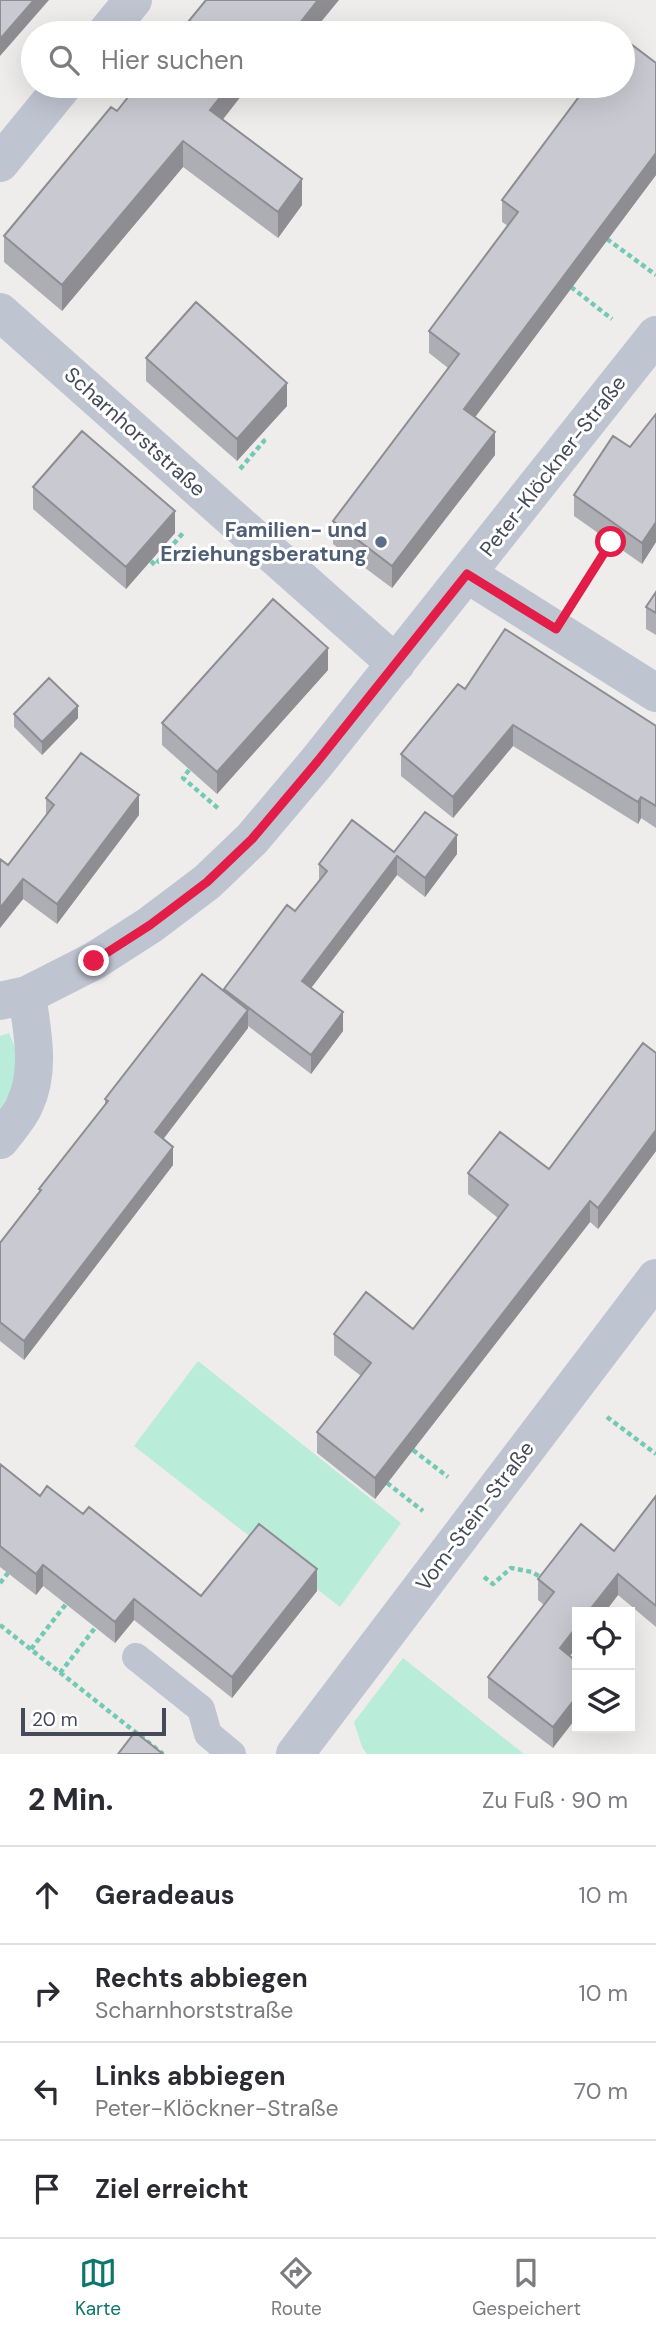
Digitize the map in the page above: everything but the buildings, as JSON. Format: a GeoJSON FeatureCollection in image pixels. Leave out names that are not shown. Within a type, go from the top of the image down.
{"type":"FeatureCollection","features":[{"type":"Feature","properties":{"kind":"street"},"geometry":{"type":"LineString","coordinates":[[116,21],[133,0]]}},
{"type":"Feature","properties":{"kind":"street"},"geometry":{"type":"LineString","coordinates":[[0,163],[53,98]]}},
{"type":"Feature","properties":{"kind":"street","name":"Scharnhorststraße"},"geometry":{"type":"LineString","coordinates":[[0,312],[396,664]]}},
{"type":"Feature","properties":{"kind":"street","name":"Peter-Klöckner-Straße"},"geometry":{"type":"LineString","coordinates":[[0,1140],[25,1106],[35,1045],[14,998],[94,961],[150,925],[207,882],[252,839],[396,664],[656,335]]}},
{"type":"Feature","properties":{"kind":"street"},"geometry":{"type":"LineString","coordinates":[[467,574],[656,693]]}},
{"type":"Feature","properties":{"kind":"street","name":"Vom-Stein-Straße"},"geometry":{"type":"LineString","coordinates":[[295,1754],[656,1278]]}},
{"type":"Feature","properties":{"kind":"lane"},"geometry":{"type":"LineString","coordinates":[[136,1657],[201,1709],[208,1734],[232,1754]]}},
{"type":"Feature","properties":{"kind":"path"},"geometry":{"type":"LineString","coordinates":[[607,239],[656,275]]}},
{"type":"Feature","properties":{"kind":"path"},"geometry":{"type":"LineString","coordinates":[[556,629],[611,542]]}},
{"type":"Feature","properties":{"kind":"path"},"geometry":{"type":"LineString","coordinates":[[189,770],[183,778],[252,839]]}},
{"type":"Feature","properties":{"kind":"path"},"geometry":{"type":"LineString","coordinates":[[571,1390],[656,1454]]}},
{"type":"Feature","properties":{"kind":"path"},"geometry":{"type":"LineString","coordinates":[[413,1450],[449,1478]]}},
{"type":"Feature","properties":{"kind":"path"},"geometry":{"type":"LineString","coordinates":[[387,1483],[424,1511]]}},
{"type":"Feature","properties":{"kind":"path"},"geometry":{"type":"LineString","coordinates":[[450,1549],[493,1584],[511,1568],[532,1572],[551,1583]]}},
{"type":"Feature","properties":{"kind":"path"},"geometry":{"type":"LineString","coordinates":[[0,1583],[8,1573]]}},
{"type":"Feature","properties":{"kind":"path"},"geometry":{"type":"LineString","coordinates":[[31,1649],[66,1604]]}},
{"type":"Feature","properties":{"kind":"path"},"geometry":{"type":"LineString","coordinates":[[0,1625],[163,1754]]}},
{"type":"Feature","properties":{"kind":"path"},"geometry":{"type":"LineString","coordinates":[[60,1673],[95,1628]]}},
{"type":"Feature","properties":{"kind":"path"},"geometry":{"type":"LineString","coordinates":[[132,1745],[140,1736]]}},
{"type":"Feature","properties":{"kind":"green space"},"geometry":{"type":"Polygon","coordinates":[[[9,1033],[18,1055],[12,1090],[0,1109],[0,1036],[9,1033]]]}},
{"type":"Feature","properties":{"kind":"green space"},"geometry":{"type":"Polygon","coordinates":[[[198,1361],[401,1523],[340,1607],[134,1446],[198,1361]]]}},
{"type":"Feature","properties":{"kind":"green space"},"geometry":{"type":"Polygon","coordinates":[[[403,1658],[524,1754],[367,1754],[354,1722],[403,1658]]]}},
{"type":"Feature","properties":{"kind":"place","name":"Familien- und Erziehungsberatung"},"geometry":{"type":"Point","coordinates":[381,542]}},
{"type":"Feature","properties":{"kind":"route"},"geometry":{"type":"LineString","coordinates":[[94,961],[150,925],[207,882],[252,839],[467,574],[556,629],[611,542]]}}]}
